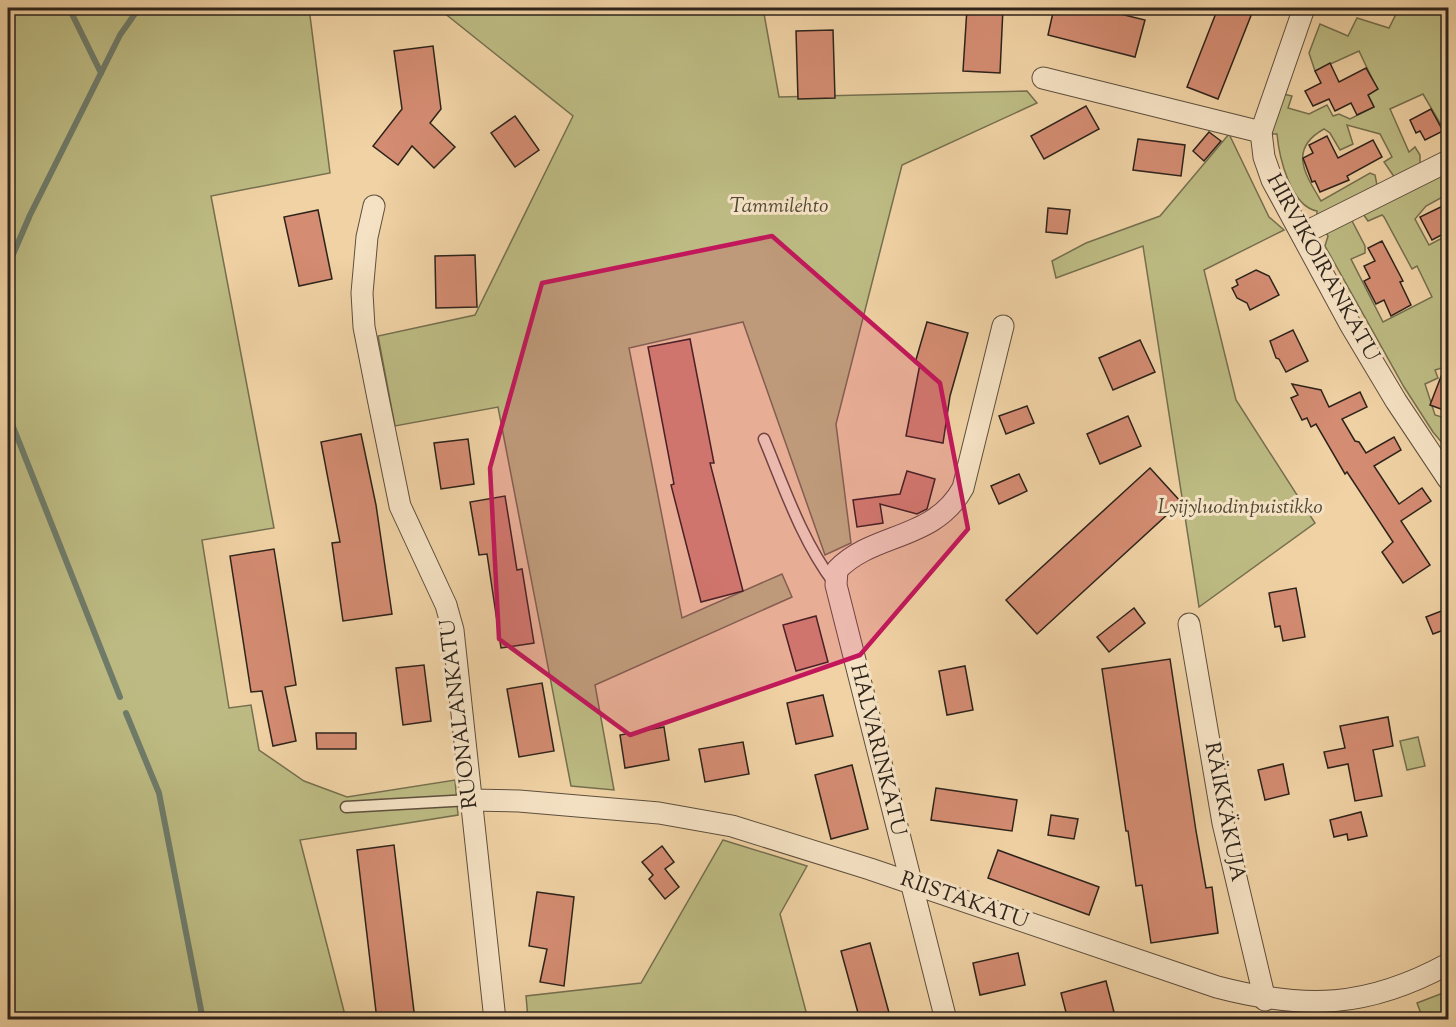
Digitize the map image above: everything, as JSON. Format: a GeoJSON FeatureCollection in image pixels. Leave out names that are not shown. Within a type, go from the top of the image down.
{"type":"FeatureCollection","features":[{"type":"Feature","properties":{"kind":"street","name":"HIRVIKOIRANKATU"},"geometry":{"type":"LineString","coordinates":[[1304,8],[1261,132],[1264,157],[1272,180],[1350,324],[1396,401],[1447,475]]}},
{"type":"Feature","properties":{"kind":"street"},"geometry":{"type":"LineString","coordinates":[[1043,78],[1261,132]]}},
{"type":"Feature","properties":{"kind":"street"},"geometry":{"type":"LineString","coordinates":[[1302,234],[1449,161]]}},
{"type":"Feature","properties":{"kind":"street","name":"RUONALANKATU"},"geometry":{"type":"LineString","coordinates":[[374,206],[364,266],[362,293],[364,327],[400,506],[446,605],[453,630],[495,1020]]}},
{"type":"Feature","properties":{"kind":"street"},"geometry":{"type":"LineString","coordinates":[[836,585],[837,570],[847,559],[928,524],[954,503],[963,488],[1003,327]]}},
{"type":"Feature","properties":{"kind":"street","name":"HALVARINKATU"},"geometry":{"type":"LineString","coordinates":[[836,585],[946,1020]]}},
{"type":"Feature","properties":{"kind":"street","name":"RÄIKKÄKUJA"},"geometry":{"type":"LineString","coordinates":[[1189,624],[1222,823],[1265,1000]]}},
{"type":"Feature","properties":{"kind":"street","name":"RIISTAKATU"},"geometry":{"type":"LineString","coordinates":[[470,800],[569,805],[700,819],[732,826],[910,883],[1217,987],[1265,1000],[1327,1002],[1363,996],[1395,989],[1449,964]]}},
{"type":"Feature","properties":{"kind":"lane"},"geometry":{"type":"LineString","coordinates":[[764,439],[800,522],[825,570],[836,585]]}},
{"type":"Feature","properties":{"kind":"lane"},"geometry":{"type":"LineString","coordinates":[[346,807],[470,800]]}},
{"type":"Feature","properties":{"kind":"highlighted area"},"geometry":{"type":"Polygon","coordinates":[[[772,236],[940,383],[968,529],[860,655],[630,735],[499,639],[490,468],[542,283],[772,236]]]}},
{"type":"Feature","properties":{"kind":"green space"},"geometry":{"type":"Polygon","coordinates":[[[8,8],[309,8],[330,173],[211,196],[274,528],[202,540],[229,708],[251,705],[259,750],[304,781],[347,797],[455,780],[458,815],[300,840],[346,1019],[8,1019],[8,8]]]}},
{"type":"Feature","properties":{"kind":"green space","name":"Tammilehto"},"geometry":{"type":"Polygon","coordinates":[[[438,8],[763,8],[779,97],[1027,91],[1037,103],[902,165],[836,424],[851,543],[825,555],[743,322],[629,348],[682,618],[782,574],[792,597],[595,685],[614,790],[571,786],[498,407],[395,426],[378,336],[475,315],[573,116],[438,8]]]}},
{"type":"Feature","properties":{"kind":"green space"},"geometry":{"type":"Polygon","coordinates":[[[1399,8],[1448,8],[1448,145],[1447,135],[1423,94],[1390,109],[1409,152],[1415,147],[1420,155],[1420,167],[1395,178],[1384,162],[1392,157],[1380,134],[1347,125],[1353,144],[1340,150],[1330,133],[1324,129],[1306,145],[1303,153],[1305,172],[1321,201],[1370,173],[1375,175],[1377,185],[1317,216],[1317,211],[1300,200],[1293,190],[1283,167],[1277,134],[1270,134],[1283,94],[1292,96],[1288,108],[1309,114],[1327,105],[1333,116],[1339,114],[1350,119],[1374,107],[1368,95],[1377,89],[1359,51],[1315,71],[1309,53],[1320,24],[1348,36],[1357,18],[1389,28],[1399,8]]]}},
{"type":"Feature","properties":{"kind":"green space","name":"Lyijyluodinpuistikko"},"geometry":{"type":"Polygon","coordinates":[[[1229,134],[1269,217],[1284,230],[1204,270],[1236,400],[1315,523],[1199,607],[1143,246],[1056,278],[1052,261],[1086,243],[1160,216],[1229,134]]]}},
{"type":"Feature","properties":{"kind":"green space"},"geometry":{"type":"Polygon","coordinates":[[[1443,174],[1448,183],[1448,194],[1426,206],[1415,219],[1429,245],[1448,235],[1448,366],[1435,370],[1438,378],[1425,384],[1435,415],[1448,419],[1448,450],[1433,432],[1404,387],[1325,246],[1328,236],[1325,231],[1350,217],[1365,246],[1365,253],[1351,259],[1383,322],[1432,297],[1417,266],[1412,269],[1384,217],[1382,215],[1368,221],[1361,211],[1443,174]]]}},
{"type":"Feature","properties":{"kind":"green space"},"geometry":{"type":"Polygon","coordinates":[[[1418,737],[1425,766],[1407,770],[1400,741],[1418,737]]]}},
{"type":"Feature","properties":{"kind":"green space"},"geometry":{"type":"Polygon","coordinates":[[[723,840],[807,866],[780,914],[808,1019],[528,1019],[526,996],[641,983],[723,840]]]}},
{"type":"Feature","properties":{"kind":"green space"},"geometry":{"type":"Polygon","coordinates":[[[1448,991],[1448,1019],[1423,1019],[1417,1003],[1448,991]]]}},
{"type":"Feature","properties":{"kind":"building"},"geometry":{"type":"Polygon","coordinates":[[[967,8],[1003,8],[1000,73],[963,71],[967,8]]]}},
{"type":"Feature","properties":{"kind":"building"},"geometry":{"type":"Polygon","coordinates":[[[1054,8],[1096,8],[1145,20],[1135,57],[1048,35],[1054,8]]]}},
{"type":"Feature","properties":{"kind":"building"},"geometry":{"type":"Polygon","coordinates":[[[1218,8],[1254,8],[1218,99],[1187,87],[1218,8]]]}},
{"type":"Feature","properties":{"kind":"building"},"geometry":{"type":"Polygon","coordinates":[[[833,30],[835,98],[798,99],[796,31],[833,30]]]}},
{"type":"Feature","properties":{"kind":"building"},"geometry":{"type":"Polygon","coordinates":[[[433,46],[441,109],[430,123],[455,147],[434,168],[412,146],[398,165],[373,146],[402,109],[394,51],[433,46]]]}},
{"type":"Feature","properties":{"kind":"building"},"geometry":{"type":"Polygon","coordinates":[[[1330,63],[1339,82],[1366,68],[1378,89],[1368,95],[1374,107],[1357,115],[1351,103],[1335,111],[1329,99],[1313,106],[1305,91],[1321,83],[1315,71],[1330,63]]]}},
{"type":"Feature","properties":{"kind":"building"},"geometry":{"type":"Polygon","coordinates":[[[1086,106],[1099,129],[1044,159],[1031,136],[1086,106]]]}},
{"type":"Feature","properties":{"kind":"building"},"geometry":{"type":"Polygon","coordinates":[[[1431,109],[1443,131],[1425,140],[1420,131],[1416,133],[1410,120],[1431,109]]]}},
{"type":"Feature","properties":{"kind":"building"},"geometry":{"type":"Polygon","coordinates":[[[515,116],[539,150],[515,167],[491,133],[515,116]]]}},
{"type":"Feature","properties":{"kind":"building"},"geometry":{"type":"Polygon","coordinates":[[[1209,132],[1221,141],[1204,161],[1193,151],[1209,132]]]}},
{"type":"Feature","properties":{"kind":"building"},"geometry":{"type":"Polygon","coordinates":[[[1327,136],[1338,158],[1373,140],[1382,157],[1347,176],[1349,180],[1320,192],[1315,181],[1312,182],[1303,158],[1313,153],[1309,145],[1327,136]]]}},
{"type":"Feature","properties":{"kind":"building"},"geometry":{"type":"Polygon","coordinates":[[[1138,139],[1185,145],[1181,176],[1133,170],[1138,139]]]}},
{"type":"Feature","properties":{"kind":"building"},"geometry":{"type":"Polygon","coordinates":[[[1449,203],[1449,231],[1432,240],[1420,217],[1449,203]]]}},
{"type":"Feature","properties":{"kind":"building"},"geometry":{"type":"Polygon","coordinates":[[[1048,208],[1070,210],[1067,234],[1046,232],[1048,208]]]}},
{"type":"Feature","properties":{"kind":"building"},"geometry":{"type":"Polygon","coordinates":[[[318,210],[332,279],[299,286],[284,217],[318,210]]]}},
{"type":"Feature","properties":{"kind":"building"},"geometry":{"type":"Polygon","coordinates":[[[1382,241],[1403,281],[1400,282],[1411,305],[1391,316],[1384,300],[1376,304],[1364,281],[1370,278],[1364,266],[1375,261],[1368,248],[1382,241]]]}},
{"type":"Feature","properties":{"kind":"building"},"geometry":{"type":"Polygon","coordinates":[[[475,255],[477,307],[436,308],[435,256],[475,255]]]}},
{"type":"Feature","properties":{"kind":"building"},"geometry":{"type":"Polygon","coordinates":[[[1256,270],[1269,276],[1279,295],[1250,310],[1247,303],[1237,298],[1232,288],[1238,285],[1236,280],[1256,270]]]}},
{"type":"Feature","properties":{"kind":"building"},"geometry":{"type":"Polygon","coordinates":[[[927,322],[968,333],[950,396],[943,443],[906,436],[920,364],[915,363],[927,322]]]}},
{"type":"Feature","properties":{"kind":"building"},"geometry":{"type":"Polygon","coordinates":[[[1293,330],[1308,361],[1286,372],[1279,359],[1276,358],[1270,341],[1293,330]]]}},
{"type":"Feature","properties":{"kind":"building"},"geometry":{"type":"Polygon","coordinates":[[[690,339],[714,463],[710,463],[743,591],[701,602],[671,485],[674,484],[648,347],[690,339]]]}},
{"type":"Feature","properties":{"kind":"building"},"geometry":{"type":"Polygon","coordinates":[[[1140,340],[1155,372],[1113,390],[1099,358],[1140,340]]]}},
{"type":"Feature","properties":{"kind":"building"},"geometry":{"type":"Polygon","coordinates":[[[1447,361],[1449,361],[1449,412],[1430,405],[1447,361]]]}},
{"type":"Feature","properties":{"kind":"building"},"geometry":{"type":"Polygon","coordinates":[[[1292,384],[1321,390],[1329,407],[1360,392],[1367,407],[1342,419],[1355,441],[1359,442],[1366,453],[1394,437],[1401,450],[1374,466],[1399,504],[1422,488],[1431,501],[1401,521],[1430,565],[1403,583],[1382,552],[1393,542],[1347,472],[1345,474],[1316,424],[1311,427],[1307,418],[1302,420],[1291,398],[1298,395],[1292,384]]]}},
{"type":"Feature","properties":{"kind":"building"},"geometry":{"type":"Polygon","coordinates":[[[1027,406],[1034,423],[1006,434],[999,416],[1027,406]]]}},
{"type":"Feature","properties":{"kind":"building"},"geometry":{"type":"Polygon","coordinates":[[[1128,416],[1141,446],[1100,464],[1087,434],[1128,416]]]}},
{"type":"Feature","properties":{"kind":"building"},"geometry":{"type":"Polygon","coordinates":[[[361,434],[376,505],[392,614],[343,621],[332,543],[340,542],[321,442],[361,434]]]}},
{"type":"Feature","properties":{"kind":"building"},"geometry":{"type":"Polygon","coordinates":[[[468,439],[474,484],[441,489],[434,443],[468,439]]]}},
{"type":"Feature","properties":{"kind":"building"},"geometry":{"type":"Polygon","coordinates":[[[1150,468],[1181,502],[1037,634],[1006,600],[1150,468]]]}},
{"type":"Feature","properties":{"kind":"building"},"geometry":{"type":"Polygon","coordinates":[[[907,471],[935,479],[927,509],[917,514],[880,504],[883,523],[857,527],[853,500],[900,494],[907,471]]]}},
{"type":"Feature","properties":{"kind":"building"},"geometry":{"type":"Polygon","coordinates":[[[1019,474],[1027,491],[999,504],[991,486],[1019,474]]]}},
{"type":"Feature","properties":{"kind":"building"},"geometry":{"type":"Polygon","coordinates":[[[505,496],[517,570],[522,569],[534,643],[501,648],[487,554],[479,555],[470,502],[505,496]]]}},
{"type":"Feature","properties":{"kind":"building"},"geometry":{"type":"Polygon","coordinates":[[[274,549],[296,685],[285,687],[296,741],[273,746],[262,691],[251,692],[230,556],[274,549]]]}},
{"type":"Feature","properties":{"kind":"building"},"geometry":{"type":"Polygon","coordinates":[[[1296,588],[1305,637],[1283,641],[1280,626],[1275,627],[1269,593],[1296,588]]]}},
{"type":"Feature","properties":{"kind":"building"},"geometry":{"type":"Polygon","coordinates":[[[1134,608],[1145,623],[1109,652],[1097,637],[1134,608]]]}},
{"type":"Feature","properties":{"kind":"building"},"geometry":{"type":"Polygon","coordinates":[[[1449,608],[1449,628],[1433,634],[1426,617],[1449,608]]]}},
{"type":"Feature","properties":{"kind":"building"},"geometry":{"type":"Polygon","coordinates":[[[816,616],[828,662],[796,671],[783,625],[816,616]]]}},
{"type":"Feature","properties":{"kind":"building"},"geometry":{"type":"Polygon","coordinates":[[[1170,659],[1196,831],[1206,888],[1212,887],[1218,933],[1151,943],[1142,885],[1136,886],[1128,831],[1126,831],[1102,669],[1170,659]]]}},
{"type":"Feature","properties":{"kind":"building"},"geometry":{"type":"Polygon","coordinates":[[[424,665],[431,721],[403,725],[396,668],[424,665]]]}},
{"type":"Feature","properties":{"kind":"building"},"geometry":{"type":"Polygon","coordinates":[[[965,666],[973,710],[947,715],[939,671],[965,666]]]}},
{"type":"Feature","properties":{"kind":"building"},"geometry":{"type":"Polygon","coordinates":[[[542,683],[554,751],[519,757],[507,689],[542,683]]]}},
{"type":"Feature","properties":{"kind":"building"},"geometry":{"type":"Polygon","coordinates":[[[823,695],[833,736],[796,744],[787,703],[823,695]]]}},
{"type":"Feature","properties":{"kind":"building"},"geometry":{"type":"Polygon","coordinates":[[[1388,717],[1393,746],[1373,750],[1382,796],[1355,801],[1348,764],[1328,768],[1324,752],[1345,748],[1340,726],[1388,717]]]}},
{"type":"Feature","properties":{"kind":"building"},"geometry":{"type":"Polygon","coordinates":[[[664,727],[669,760],[625,768],[620,735],[664,727]]]}},
{"type":"Feature","properties":{"kind":"building"},"geometry":{"type":"Polygon","coordinates":[[[316,733],[356,733],[356,749],[317,749],[316,733]]]}},
{"type":"Feature","properties":{"kind":"building"},"geometry":{"type":"Polygon","coordinates":[[[743,742],[749,774],[705,782],[699,749],[743,742]]]}},
{"type":"Feature","properties":{"kind":"building"},"geometry":{"type":"Polygon","coordinates":[[[1283,764],[1289,794],[1265,800],[1258,770],[1283,764]]]}},
{"type":"Feature","properties":{"kind":"building"},"geometry":{"type":"Polygon","coordinates":[[[852,765],[868,829],[831,839],[815,775],[852,765]]]}},
{"type":"Feature","properties":{"kind":"building"},"geometry":{"type":"Polygon","coordinates":[[[936,788],[1017,800],[1012,831],[931,820],[936,788]]]}},
{"type":"Feature","properties":{"kind":"building"},"geometry":{"type":"Polygon","coordinates":[[[1361,812],[1367,836],[1348,840],[1347,834],[1334,837],[1330,820],[1361,812]]]}},
{"type":"Feature","properties":{"kind":"building"},"geometry":{"type":"Polygon","coordinates":[[[1051,815],[1078,819],[1074,839],[1048,835],[1051,815]]]}},
{"type":"Feature","properties":{"kind":"building"},"geometry":{"type":"Polygon","coordinates":[[[394,845],[415,1020],[377,1020],[357,850],[394,845]]]}},
{"type":"Feature","properties":{"kind":"building"},"geometry":{"type":"Polygon","coordinates":[[[662,846],[674,862],[665,869],[679,887],[665,899],[649,879],[653,875],[642,862],[662,846]]]}},
{"type":"Feature","properties":{"kind":"building"},"geometry":{"type":"Polygon","coordinates":[[[998,850],[1099,887],[1089,915],[988,878],[998,850]]]}},
{"type":"Feature","properties":{"kind":"building"},"geometry":{"type":"Polygon","coordinates":[[[537,892],[574,897],[564,986],[540,982],[547,949],[529,946],[537,892]]]}},
{"type":"Feature","properties":{"kind":"building"},"geometry":{"type":"Polygon","coordinates":[[[870,943],[891,1020],[860,1020],[841,951],[870,943]]]}},
{"type":"Feature","properties":{"kind":"building"},"geometry":{"type":"Polygon","coordinates":[[[1018,953],[1025,985],[980,995],[973,963],[1018,953]]]}},
{"type":"Feature","properties":{"kind":"building"},"geometry":{"type":"Polygon","coordinates":[[[1106,981],[1114,1012],[1085,1020],[1068,1020],[1061,993],[1106,981]]]}},
{"type":"Feature","properties":{"kind":"waterway"},"geometry":{"type":"LineString","coordinates":[[69,8],[101,73]]}},
{"type":"Feature","properties":{"kind":"waterway"},"geometry":{"type":"LineString","coordinates":[[8,266],[30,215],[120,35],[139,8]]}},
{"type":"Feature","properties":{"kind":"waterway"},"geometry":{"type":"LineString","coordinates":[[8,414],[120,697]]}},
{"type":"Feature","properties":{"kind":"waterway"},"geometry":{"type":"LineString","coordinates":[[126,713],[159,793],[203,1020]]}}]}
